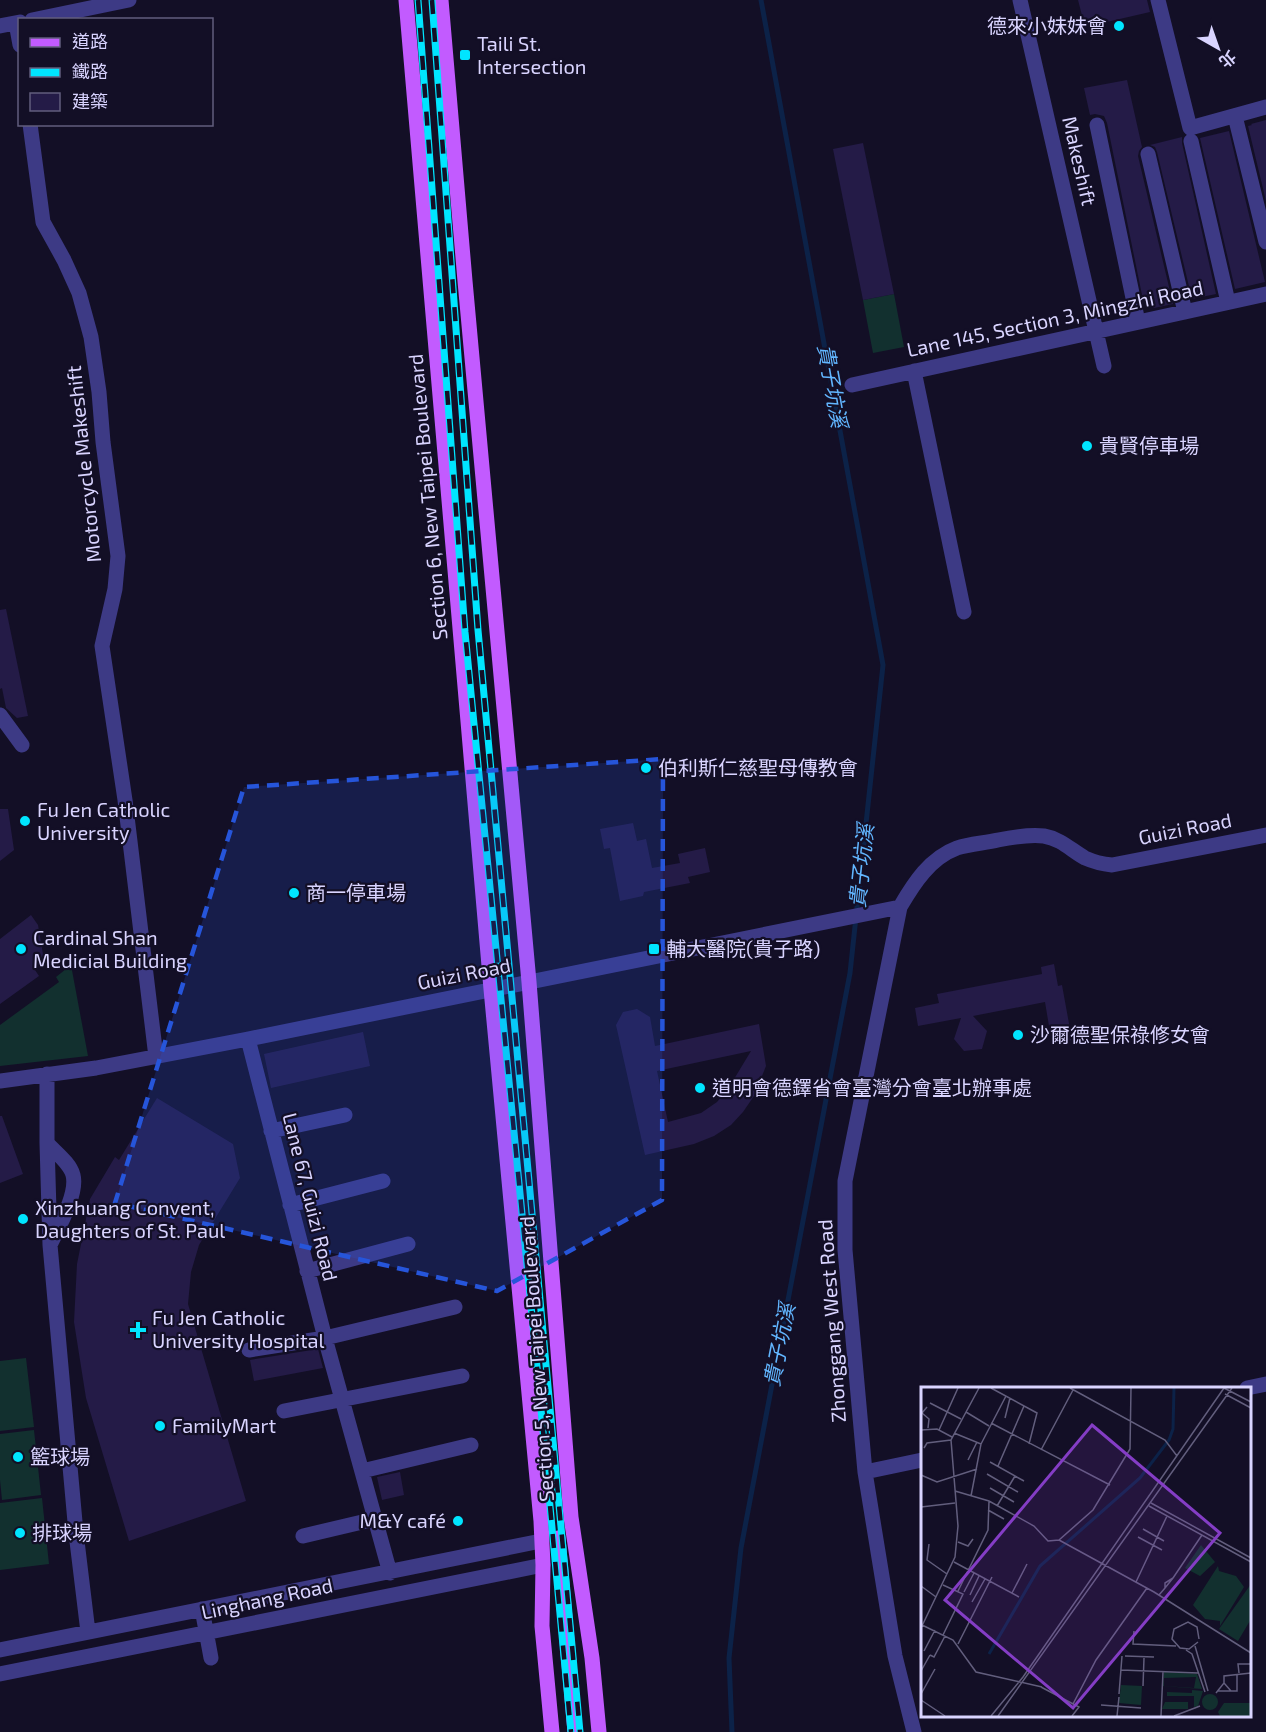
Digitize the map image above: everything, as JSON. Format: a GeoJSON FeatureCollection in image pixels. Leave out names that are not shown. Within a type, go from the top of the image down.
{"type":"FeatureCollection","features":[{"type":"Feature","properties":{"kind":"main road","name":"Section 6, New Taipei Boulevard"},"geometry":{"type":"LineString","coordinates":[[406,0],[491,990]]}},
{"type":"Feature","properties":{"kind":"main road"},"geometry":{"type":"LineString","coordinates":[[441,0],[529,982]]}},
{"type":"Feature","properties":{"kind":"main road","name":"Section 5, New Taipei Boulevard"},"geometry":{"type":"LineString","coordinates":[[529,982],[571,1516],[592,1658],[599,1732]]}},
{"type":"Feature","properties":{"kind":"main road","name":"Section 5, New Taipei Boulevard"},"geometry":{"type":"LineString","coordinates":[[491,990],[541,1521],[542,1626],[552,1732]]}},
{"type":"Feature","properties":{"kind":"main road"},"geometry":{"type":"LineString","coordinates":[[543,1565],[571,1516]]}},
{"type":"Feature","properties":{"kind":"main road"},"geometry":{"type":"LineString","coordinates":[[541,1521],[558,1538],[575,1732]]}},
{"type":"Feature","properties":{"kind":"street"},"geometry":{"type":"LineString","coordinates":[[42,18],[129,0]]}},
{"type":"Feature","properties":{"kind":"street","name":"Makeshift"},"geometry":{"type":"LineString","coordinates":[[1020,0],[1104,366]]}},
{"type":"Feature","properties":{"kind":"street"},"geometry":{"type":"LineString","coordinates":[[1158,0],[1228,302]]}},
{"type":"Feature","properties":{"kind":"street"},"geometry":{"type":"LineString","coordinates":[[0,26],[18,22]]}},
{"type":"Feature","properties":{"kind":"street"},"geometry":{"type":"LineString","coordinates":[[1191,135],[1234,116],[1266,107]]}},
{"type":"Feature","properties":{"kind":"street"},"geometry":{"type":"LineString","coordinates":[[1234,116],[1266,242]]}},
{"type":"Feature","properties":{"kind":"street"},"geometry":{"type":"LineString","coordinates":[[1097,125],[1138,322]]}},
{"type":"Feature","properties":{"kind":"street","name":"Motorcycle Makeshift"},"geometry":{"type":"LineString","coordinates":[[30,126],[43,222],[79,293],[91,337],[99,392],[118,556],[115,589],[102,646],[125,800],[156,1057]]}},
{"type":"Feature","properties":{"kind":"street"},"geometry":{"type":"LineString","coordinates":[[1148,154],[1185,312]]}},
{"type":"Feature","properties":{"kind":"street","name":"Lane 145, Section 3, Mingzhi Road"},"geometry":{"type":"LineString","coordinates":[[852,385],[1266,294]]}},
{"type":"Feature","properties":{"kind":"street"},"geometry":{"type":"LineString","coordinates":[[914,371],[964,612]]}},
{"type":"Feature","properties":{"kind":"street"},"geometry":{"type":"LineString","coordinates":[[0,716],[22,745]]}},
{"type":"Feature","properties":{"kind":"street","name":"Guizi Road"},"geometry":{"type":"LineString","coordinates":[[0,1080],[96,1068],[156,1057],[900,907],[922,873],[939,858],[957,848],[1023,836],[1044,836],[1061,842],[1083,857],[1097,863],[1112,865],[1266,835]]}},
{"type":"Feature","properties":{"kind":"street","name":"Zhonggang West Road"},"geometry":{"type":"LineString","coordinates":[[900,907],[845,1180],[845,1251],[865,1472],[896,1656],[914,1732]]}},
{"type":"Feature","properties":{"kind":"street","name":"Lane 67, Guizi Road"},"geometry":{"type":"LineString","coordinates":[[248,1039],[307,1271],[390,1573]]}},
{"type":"Feature","properties":{"kind":"street"},"geometry":{"type":"LineString","coordinates":[[47,1074],[50,1245],[76,1533],[88,1632]]}},
{"type":"Feature","properties":{"kind":"street"},"geometry":{"type":"LineString","coordinates":[[271,1131],[345,1115]]}},
{"type":"Feature","properties":{"kind":"street"},"geometry":{"type":"LineString","coordinates":[[47,1143],[64,1161],[73,1175],[73,1192],[50,1245]]}},
{"type":"Feature","properties":{"kind":"street"},"geometry":{"type":"LineString","coordinates":[[290,1205],[383,1181]]}},
{"type":"Feature","properties":{"kind":"street"},"geometry":{"type":"LineString","coordinates":[[307,1271],[408,1244]]}},
{"type":"Feature","properties":{"kind":"street"},"geometry":{"type":"LineString","coordinates":[[249,1350],[325,1338],[455,1307]]}},
{"type":"Feature","properties":{"kind":"street"},"geometry":{"type":"LineString","coordinates":[[284,1410],[462,1376]]}},
{"type":"Feature","properties":{"kind":"street"},"geometry":{"type":"LineString","coordinates":[[1251,1388],[1266,1384]]}},
{"type":"Feature","properties":{"kind":"street"},"geometry":{"type":"LineString","coordinates":[[362,1471],[471,1445]]}},
{"type":"Feature","properties":{"kind":"street"},"geometry":{"type":"LineString","coordinates":[[865,1472],[921,1460]]}},
{"type":"Feature","properties":{"kind":"street"},"geometry":{"type":"LineString","coordinates":[[303,1536],[375,1519]]}},
{"type":"Feature","properties":{"kind":"street","name":"Linghang Road"},"geometry":{"type":"LineString","coordinates":[[0,1650],[542,1541]]}},
{"type":"Feature","properties":{"kind":"street","name":"Linghang Road"},"geometry":{"type":"LineString","coordinates":[[0,1674],[543,1565]]}},
{"type":"Feature","properties":{"kind":"street"},"geometry":{"type":"LineString","coordinates":[[202,1609],[211,1658]]}},
{"type":"Feature","properties":{"kind":"highlighted area"},"geometry":{"type":"Polygon","coordinates":[[[663,759],[662,1200],[497,1291],[115,1203],[244,787],[663,759]]]}},
{"type":"Feature","properties":{"kind":"green space"},"geometry":{"type":"Polygon","coordinates":[[[894,294],[904,347],[873,353],[863,300],[894,294]]]}},
{"type":"Feature","properties":{"kind":"green space"},"geometry":{"type":"Polygon","coordinates":[[[71,965],[88,1056],[0,1066],[0,1025],[59,982],[56,977],[71,965]]]}},
{"type":"Feature","properties":{"kind":"green space","name":"籃球場"},"geometry":{"type":"Polygon","coordinates":[[[26,1358],[34,1427],[0,1431],[0,1361],[26,1358]]]}},
{"type":"Feature","properties":{"kind":"green space","name":"籃球場"},"geometry":{"type":"Polygon","coordinates":[[[34,1430],[41,1495],[2,1500],[0,1434],[34,1430]]]}},
{"type":"Feature","properties":{"kind":"green space"},"geometry":{"type":"Polygon","coordinates":[[[42,1498],[49,1564],[0,1570],[0,1503],[42,1498]]]}},
{"type":"Feature","properties":{"kind":"building"},"geometry":{"type":"Polygon","coordinates":[[[1078,0],[1147,0],[1150,12],[1085,27],[1078,0]]]}},
{"type":"Feature","properties":{"kind":"building"},"geometry":{"type":"Polygon","coordinates":[[[1127,80],[1142,147],[1138,156],[1173,304],[1154,308],[1144,303],[1107,123],[1104,116],[1090,115],[1084,88],[1127,80]]]}},
{"type":"Feature","properties":{"kind":"building"},"geometry":{"type":"Polygon","coordinates":[[[1266,120],[1266,201],[1248,126],[1266,120]]]}},
{"type":"Feature","properties":{"kind":"building"},"geometry":{"type":"Polygon","coordinates":[[[1229,131],[1265,282],[1235,289],[1200,138],[1229,131]]]}},
{"type":"Feature","properties":{"kind":"building"},"geometry":{"type":"Polygon","coordinates":[[[1182,137],[1216,294],[1192,299],[1157,152],[1155,147],[1150,145],[1182,137]]]}},
{"type":"Feature","properties":{"kind":"building"},"geometry":{"type":"Polygon","coordinates":[[[863,143],[894,294],[863,300],[833,149],[863,143]]]}},
{"type":"Feature","properties":{"kind":"building"},"geometry":{"type":"Polygon","coordinates":[[[6,609],[28,716],[17,718],[6,708],[2,688],[0,689],[0,610],[6,609]]]}},
{"type":"Feature","properties":{"kind":"building"},"geometry":{"type":"Polygon","coordinates":[[[0,809],[8,809],[14,850],[0,861],[0,809]]]}},
{"type":"Feature","properties":{"kind":"building"},"geometry":{"type":"Polygon","coordinates":[[[633,823],[637,841],[646,839],[652,868],[680,863],[678,854],[705,848],[710,872],[688,877],[690,883],[644,892],[643,896],[620,901],[610,848],[604,849],[600,829],[633,823]]]}},
{"type":"Feature","properties":{"kind":"building","name":"Cardinal Shan Medicial Building"},"geometry":{"type":"Polygon","coordinates":[[[31,915],[38,925],[44,960],[35,970],[39,976],[0,1004],[0,939],[31,915]]]}},
{"type":"Feature","properties":{"kind":"building"},"geometry":{"type":"Polygon","coordinates":[[[1054,964],[1058,986],[1062,985],[1072,1040],[1052,1044],[1045,1002],[973,1016],[987,1031],[982,1049],[964,1051],[954,1039],[961,1018],[918,1026],[915,1008],[939,1003],[937,994],[1042,974],[1041,967],[1054,964]]]}},
{"type":"Feature","properties":{"kind":"building"},"geometry":{"type":"Polygon","coordinates":[[[637,1009],[650,1017],[655,1046],[759,1024],[766,1066],[754,1096],[731,1125],[714,1136],[694,1144],[645,1155],[616,1025],[623,1012],[637,1009]],[[751,1051],[657,1071],[668,1122],[701,1113],[717,1102],[728,1089],[751,1051]]]}},
{"type":"Feature","properties":{"kind":"building"},"geometry":{"type":"Polygon","coordinates":[[[363,1032],[370,1066],[271,1088],[264,1054],[363,1032]]]}},
{"type":"Feature","properties":{"kind":"building"},"geometry":{"type":"Polygon","coordinates":[[[157,1098],[233,1144],[240,1178],[199,1245],[191,1272],[188,1304],[246,1501],[129,1541],[86,1398],[74,1322],[77,1264],[90,1199],[115,1157],[119,1160],[157,1098]]]}},
{"type":"Feature","properties":{"kind":"building"},"geometry":{"type":"Polygon","coordinates":[[[0,1116],[2,1116],[23,1174],[0,1183],[0,1116]]]}},
{"type":"Feature","properties":{"kind":"building"},"geometry":{"type":"Polygon","coordinates":[[[318,1349],[323,1368],[254,1381],[250,1360],[318,1349]]]}},
{"type":"Feature","properties":{"kind":"building"},"geometry":{"type":"Polygon","coordinates":[[[400,1472],[404,1495],[382,1500],[377,1477],[400,1472]]]}},
{"type":"Feature","properties":{"kind":"waterway","name":"貴子坑溪"},"geometry":{"type":"LineString","coordinates":[[732,1732],[729,1658],[741,1548],[850,973],[883,665],[761,0]]}},
{"type":"Feature","properties":{"kind":"railway"},"geometry":{"type":"LineString","coordinates":[[418,0],[465,632],[571,1732]]}},
{"type":"Feature","properties":{"kind":"railway"},"geometry":{"type":"LineString","coordinates":[[432,0],[478,630],[580,1732]]}},
{"type":"Feature","properties":{"kind":"place","name":"德來小妹妹會"},"geometry":{"type":"Point","coordinates":[1119,26]}},
{"type":"Feature","properties":{"kind":"place","name":"Taili St. Intersection"},"geometry":{"type":"Point","coordinates":[465,55]}},
{"type":"Feature","properties":{"kind":"place","name":"貴賢停車場"},"geometry":{"type":"Point","coordinates":[1087,446]}},
{"type":"Feature","properties":{"kind":"place","name":"伯利斯仁慈聖母傳教會"},"geometry":{"type":"Point","coordinates":[646,768]}},
{"type":"Feature","properties":{"kind":"place","name":"Fu Jen Catholic University"},"geometry":{"type":"Point","coordinates":[25,821]}},
{"type":"Feature","properties":{"kind":"place","name":"商一停車場"},"geometry":{"type":"Point","coordinates":[294,893]}},
{"type":"Feature","properties":{"kind":"place","name":"Cardinal Shan Medicial Building"},"geometry":{"type":"Point","coordinates":[21,949]}},
{"type":"Feature","properties":{"kind":"place","name":"輔大醫院(貴子路)"},"geometry":{"type":"Point","coordinates":[654,949]}},
{"type":"Feature","properties":{"kind":"place","name":"沙爾德聖保祿修女會"},"geometry":{"type":"Point","coordinates":[1018,1035]}},
{"type":"Feature","properties":{"kind":"place","name":"道明會德鐸省會臺灣分會臺北辦事處"},"geometry":{"type":"Point","coordinates":[700,1088]}},
{"type":"Feature","properties":{"kind":"place","name":"Xinzhuang Convent, Daughters of St. Paul"},"geometry":{"type":"Point","coordinates":[23,1219]}},
{"type":"Feature","properties":{"kind":"place","name":"Fu Jen Catholic University Hospital"},"geometry":{"type":"Point","coordinates":[138,1330]}},
{"type":"Feature","properties":{"kind":"place","name":"FamilyMart"},"geometry":{"type":"Point","coordinates":[160,1426]}},
{"type":"Feature","properties":{"kind":"place","name":"籃球場"},"geometry":{"type":"Point","coordinates":[18,1457]}},
{"type":"Feature","properties":{"kind":"place","name":"M&Y café"},"geometry":{"type":"Point","coordinates":[458,1521]}},
{"type":"Feature","properties":{"kind":"place","name":"排球場"},"geometry":{"type":"Point","coordinates":[20,1533]}}]}
